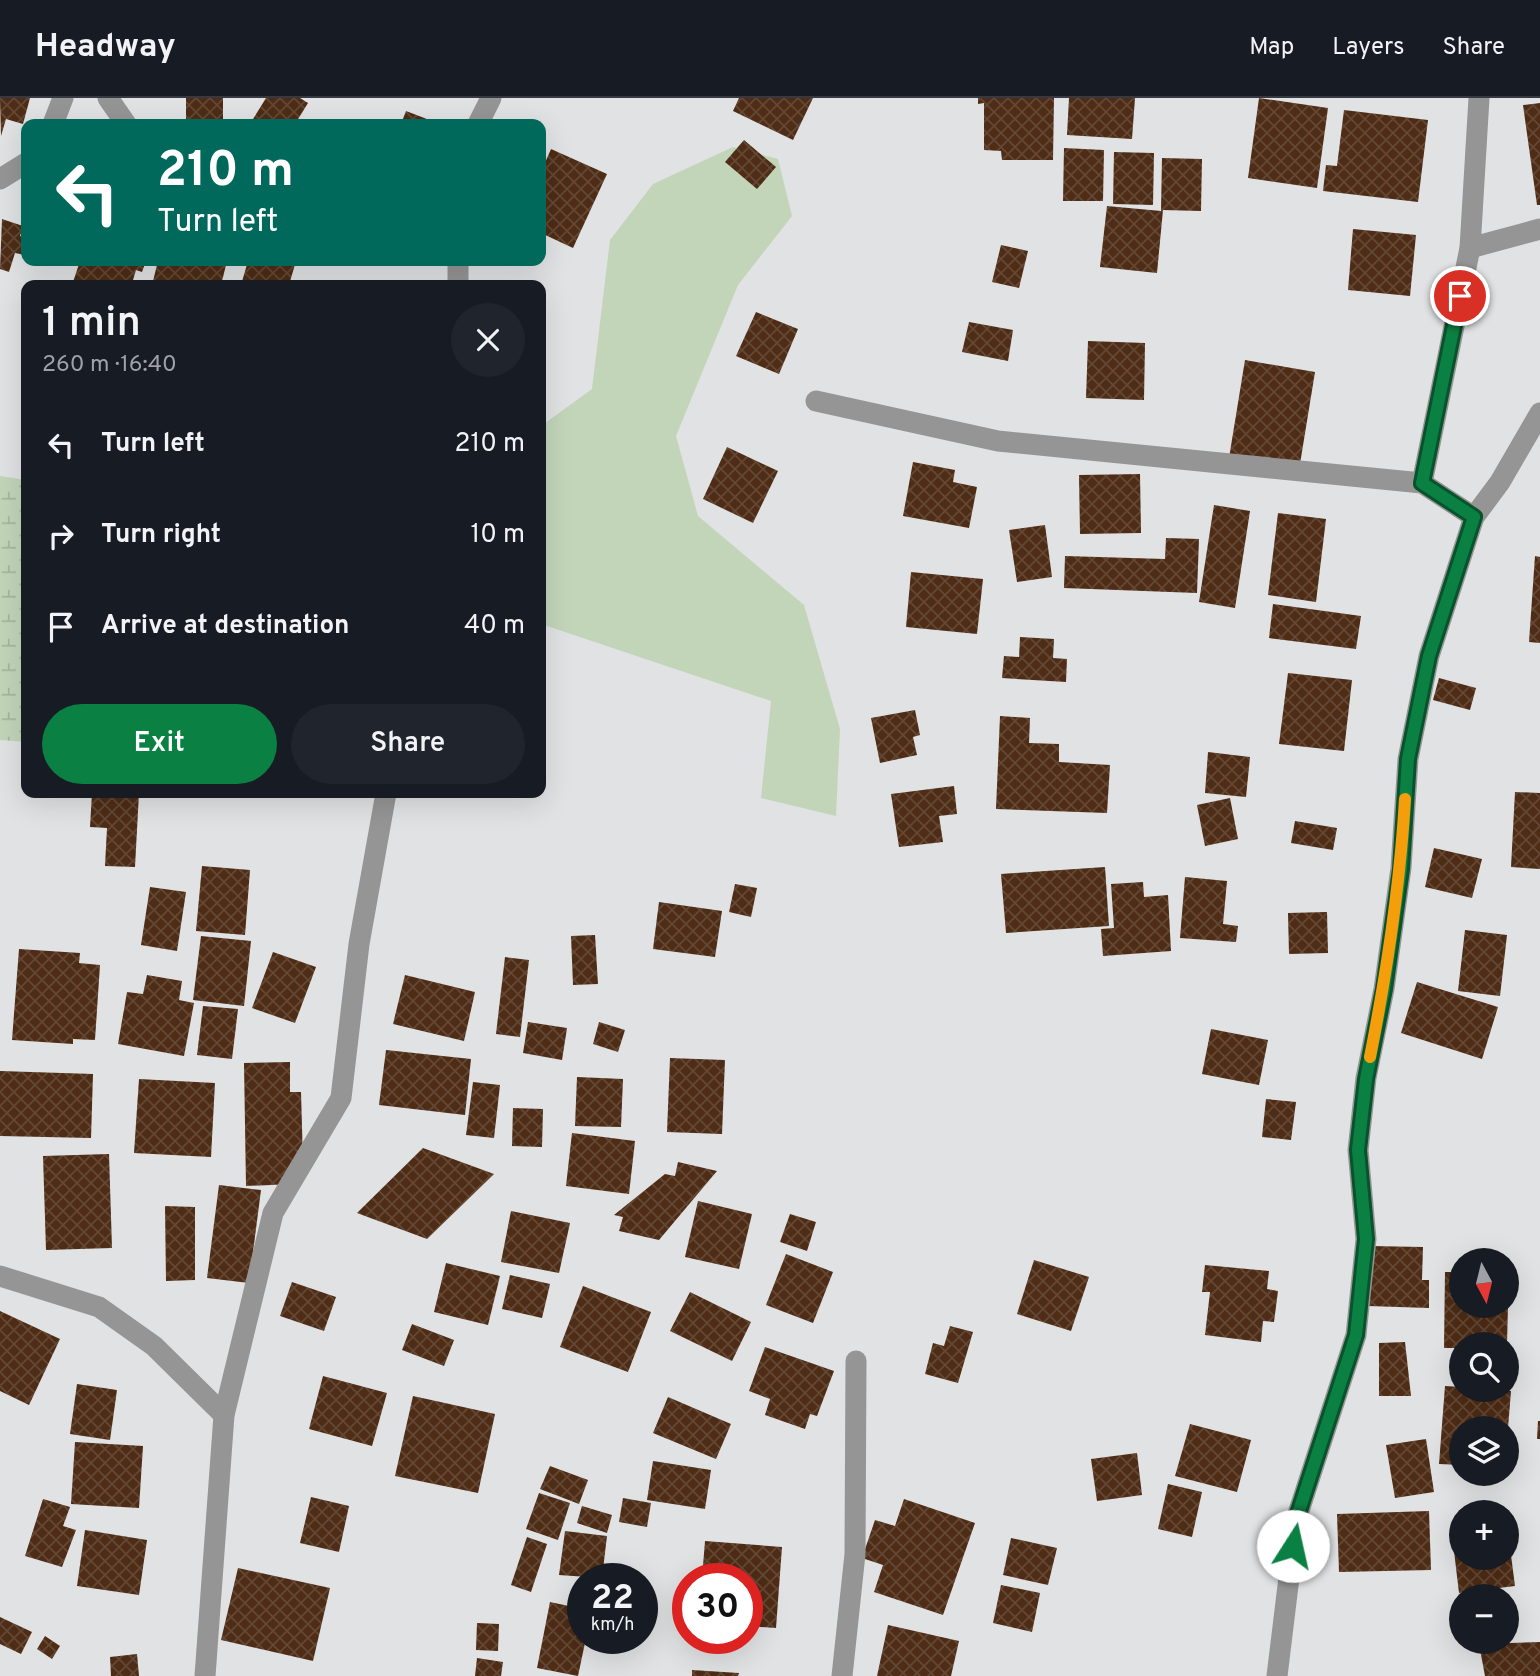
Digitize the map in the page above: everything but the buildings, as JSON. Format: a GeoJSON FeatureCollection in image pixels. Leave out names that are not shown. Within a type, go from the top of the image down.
{"type":"FeatureCollection","features":[{"type":"Feature","properties":{"kind":"street"},"geometry":{"type":"LineString","coordinates":[[55,119],[63,98]]}},
{"type":"Feature","properties":{"kind":"street"},"geometry":{"type":"LineString","coordinates":[[108,98],[122,119]]}},
{"type":"Feature","properties":{"kind":"street"},"geometry":{"type":"LineString","coordinates":[[480,119],[491,98]]}},
{"type":"Feature","properties":{"kind":"street"},"geometry":{"type":"LineString","coordinates":[[1422,483],[1470,248],[1479,98]]}},
{"type":"Feature","properties":{"kind":"street"},"geometry":{"type":"LineString","coordinates":[[0,179],[21,166]]}},
{"type":"Feature","properties":{"kind":"street"},"geometry":{"type":"LineString","coordinates":[[1470,248],[1540,229]]}},
{"type":"Feature","properties":{"kind":"street"},"geometry":{"type":"LineString","coordinates":[[816,401],[998,441],[1422,483],[1474,517]]}},
{"type":"Feature","properties":{"kind":"street"},"geometry":{"type":"LineString","coordinates":[[1277,1676],[1296,1520],[1356,1335],[1366,1239],[1358,1150],[1366,1079],[1384,989],[1401,869],[1408,759],[1429,656],[1474,517],[1500,482],[1540,414]]}},
{"type":"Feature","properties":{"kind":"street"},"geometry":{"type":"LineString","coordinates":[[205,1676],[224,1415],[273,1213],[341,1098],[359,944],[385,798]]}},
{"type":"Feature","properties":{"kind":"street"},"geometry":{"type":"LineString","coordinates":[[0,1276],[99,1307],[154,1346],[224,1415]]}},
{"type":"Feature","properties":{"kind":"street"},"geometry":{"type":"LineString","coordinates":[[842,1676],[855,1554],[856,1361]]}},
{"type":"Feature","properties":{"kind":"green space"},"geometry":{"type":"Polygon","coordinates":[[[733,147],[778,159],[792,216],[738,285],[676,436],[698,516],[804,605],[840,729],[836,816],[761,798],[771,701],[546,626],[546,422],[592,389],[610,240],[653,184],[733,147]]]}},
{"type":"Feature","properties":{"kind":"green space"},"geometry":{"type":"Polygon","coordinates":[[[0,476],[21,479],[21,742],[0,740],[0,476]]]}},
{"type":"Feature","properties":{"kind":"slow traffic"},"geometry":{"type":"LineString","coordinates":[[1370,1057],[1384,989],[1401,869],[1405,799]]}},
{"type":"Feature","properties":{"kind":"route"},"geometry":{"type":"LineString","coordinates":[[1293,1546],[1296,1520],[1356,1335],[1366,1239],[1358,1150],[1366,1079],[1384,989],[1401,869],[1408,759],[1429,656],[1474,517],[1422,483],[1460,296]]}}]}
